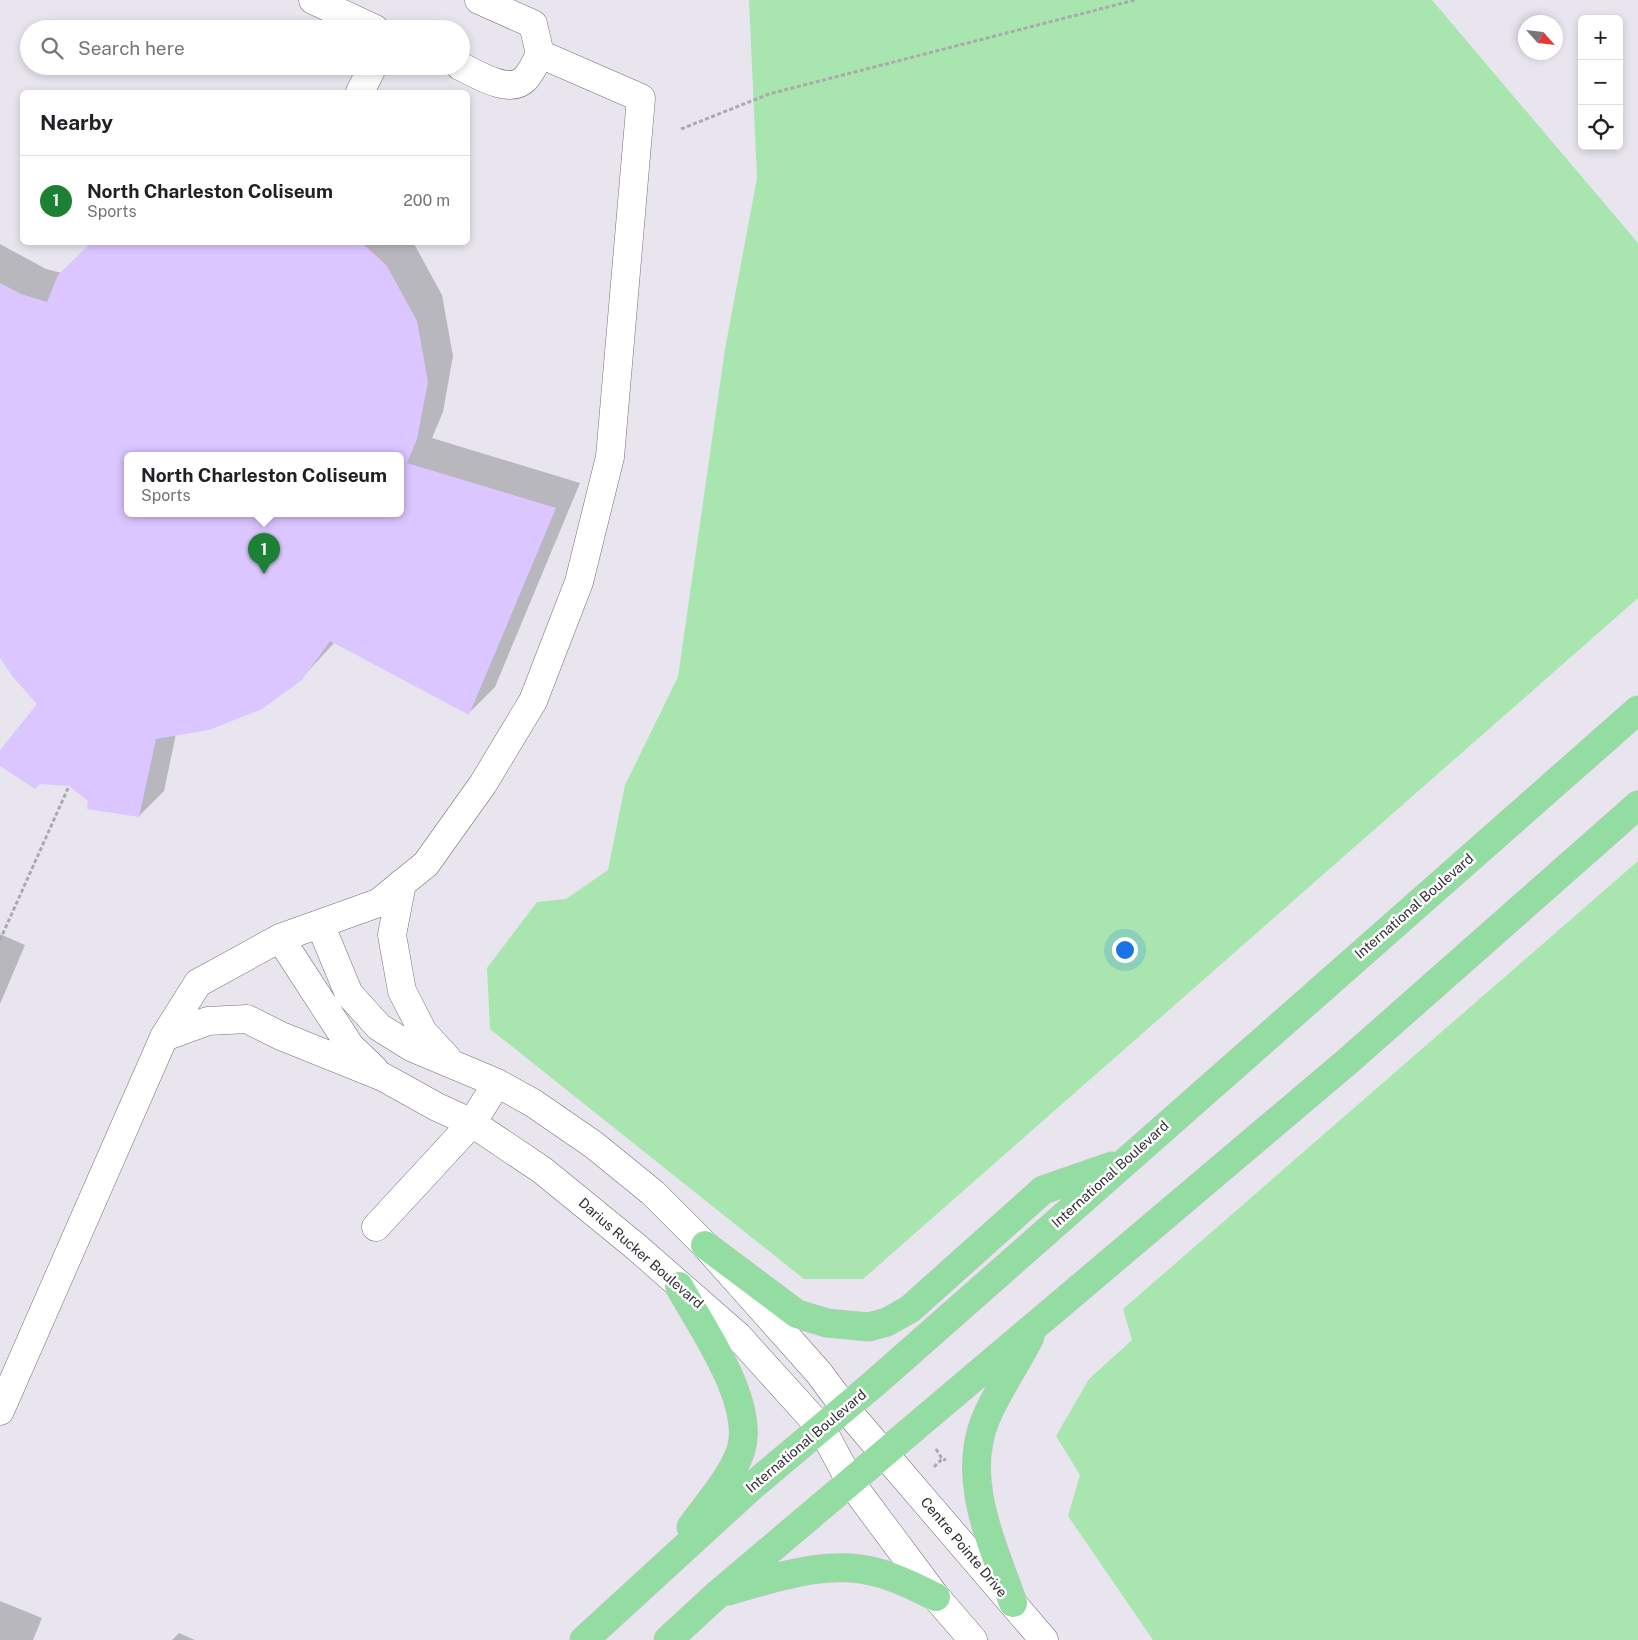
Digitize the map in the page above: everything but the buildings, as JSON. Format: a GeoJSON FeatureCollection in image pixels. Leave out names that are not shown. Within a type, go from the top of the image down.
{"type":"FeatureCollection","features":[{"type":"Feature","properties":{"kind":"main road","name":"International Boulevard"},"geometry":{"type":"LineString","coordinates":[[584,1640],[751,1488],[822,1429],[1638,710]]}},
{"type":"Feature","properties":{"kind":"main road"},"geometry":{"type":"LineString","coordinates":[[668,1640],[719,1593],[1348,1061],[1638,805]]}},
{"type":"Feature","properties":{"kind":"main road"},"geometry":{"type":"LineString","coordinates":[[705,1244],[797,1314],[827,1323],[869,1327],[887,1322],[910,1309],[1043,1190],[1125,1161]]}},
{"type":"Feature","properties":{"kind":"main road"},"geometry":{"type":"LineString","coordinates":[[665,1565],[728,1474],[740,1450],[743,1420],[733,1384],[678,1286]]}},
{"type":"Feature","properties":{"kind":"main road"},"geometry":{"type":"LineString","coordinates":[[1013,1604],[980,1505],[975,1456],[986,1419],[1038,1323]]}},
{"type":"Feature","properties":{"kind":"main road"},"geometry":{"type":"LineString","coordinates":[[719,1593],[787,1574],[832,1568],[877,1572],[908,1583],[936,1597]]}},
{"type":"Feature","properties":{"kind":"street"},"geometry":{"type":"LineString","coordinates":[[313,0],[355,20]]}},
{"type":"Feature","properties":{"kind":"street"},"geometry":{"type":"LineString","coordinates":[[470,70],[501,84],[513,85],[525,79],[540,54],[533,24],[479,0]]}},
{"type":"Feature","properties":{"kind":"street"},"geometry":{"type":"LineString","coordinates":[[0,1411],[164,1037],[198,984],[280,938],[378,903],[426,864],[483,784],[533,701],[579,582],[610,456],[641,98],[540,54]]}},
{"type":"Feature","properties":{"kind":"street"},"geometry":{"type":"LineString","coordinates":[[361,90],[368,75]]}},
{"type":"Feature","properties":{"kind":"street"},"geometry":{"type":"LineString","coordinates":[[402,884],[392,935],[402,991],[423,1032],[453,1064]]}},
{"type":"Feature","properties":{"kind":"street"},"geometry":{"type":"LineString","coordinates":[[320,924],[349,994],[379,1027],[411,1048],[497,1083],[533,1104],[594,1145],[653,1193],[705,1244],[819,1373],[845,1408],[885,1453]]}},
{"type":"Feature","properties":{"kind":"street","name":"Darius Rucker Boulevard"},"geometry":{"type":"LineString","coordinates":[[280,938],[350,1046],[383,1077]]}},
{"type":"Feature","properties":{"kind":"street","name":"Darius Rucker Boulevard"},"geometry":{"type":"LineString","coordinates":[[164,1037],[208,1021],[247,1019],[281,1036],[383,1077],[437,1107],[472,1123],[542,1170],[634,1245],[678,1286],[738,1336],[822,1429],[851,1483]]}},
{"type":"Feature","properties":{"kind":"street"},"geometry":{"type":"LineString","coordinates":[[376,1227],[472,1123],[497,1083]]}},
{"type":"Feature","properties":{"kind":"street","name":"Centre Pointe Drive"},"geometry":{"type":"LineString","coordinates":[[885,1453],[1044,1640]]}},
{"type":"Feature","properties":{"kind":"street"},"geometry":{"type":"LineString","coordinates":[[851,1483],[936,1597],[973,1640]]}},
{"type":"Feature","properties":{"kind":"path"},"geometry":{"type":"LineString","coordinates":[[681,129],[769,94],[1135,0]]}},
{"type":"Feature","properties":{"kind":"path"},"geometry":{"type":"LineString","coordinates":[[0,940],[69,786]]}},
{"type":"Feature","properties":{"kind":"path"},"geometry":{"type":"LineString","coordinates":[[934,1468],[942,1459],[936,1448]]}},
{"type":"Feature","properties":{"kind":"green space"},"geometry":{"type":"Polygon","coordinates":[[[749,0],[1432,0],[1638,243],[1638,598],[863,1279],[804,1279],[490,1029],[487,968],[537,902],[566,899],[608,870],[625,785],[678,677],[725,349],[757,178],[749,0]]]}},
{"type":"Feature","properties":{"kind":"green space"},"geometry":{"type":"Polygon","coordinates":[[[1638,861],[1638,1640],[1153,1640],[1068,1516],[1080,1475],[1056,1436],[1089,1379],[1132,1340],[1123,1309],[1638,861]]]}},
{"type":"Feature","properties":{"kind":"place","name":"North Charleston Coliseum"},"geometry":{"type":"Point","coordinates":[264,574]}}]}
